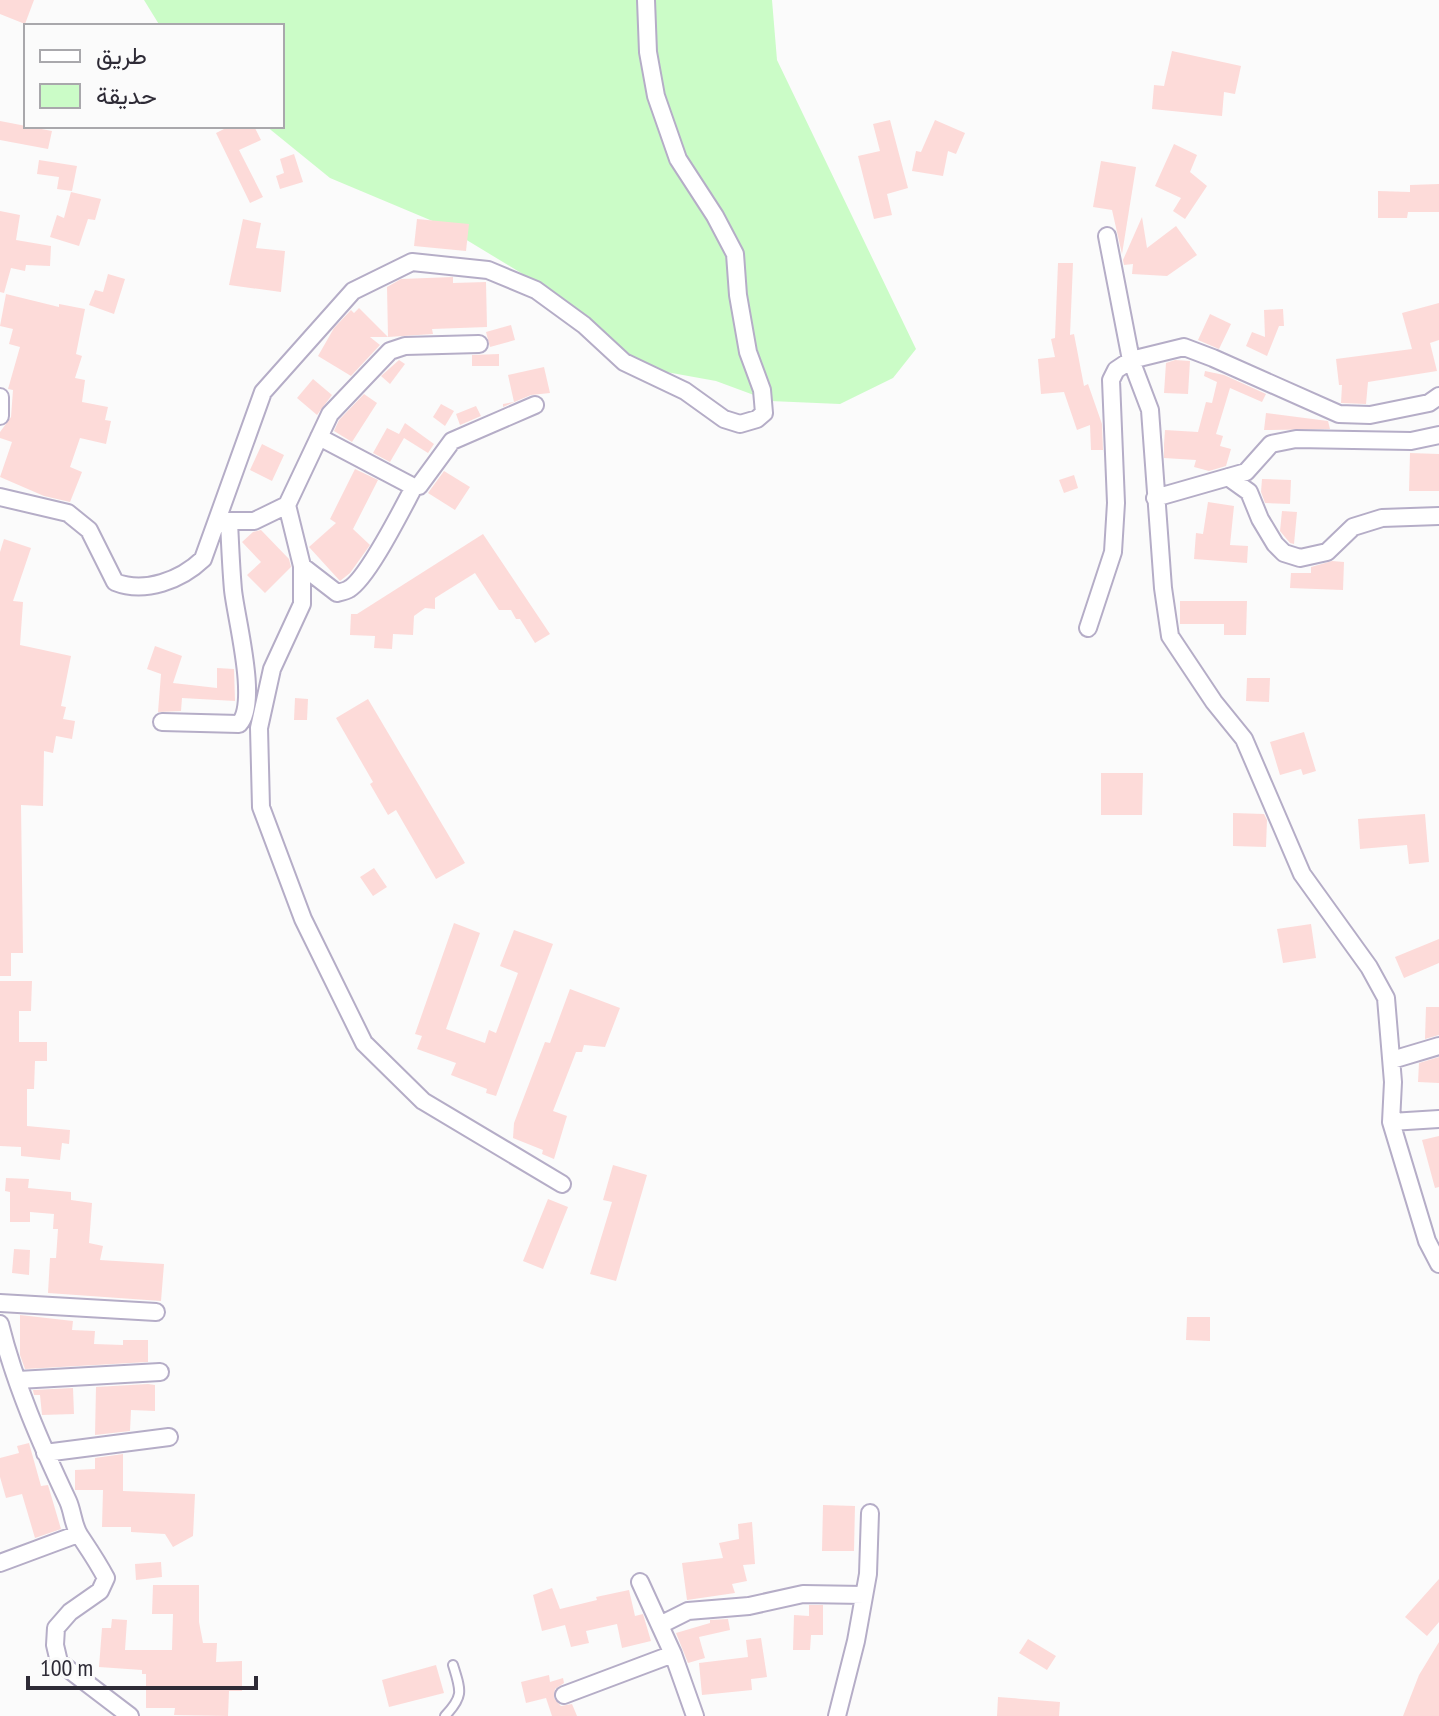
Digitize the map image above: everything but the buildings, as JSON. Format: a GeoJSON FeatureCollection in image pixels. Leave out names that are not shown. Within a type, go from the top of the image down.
{"type":"FeatureCollection","features":[{"type":"Feature","properties":{"kind":"street"},"geometry":{"type":"LineString","coordinates":[[0,497],[68,513],[89,530],[115,582],[131,589],[186,575],[203,559],[223,521],[263,392],[353,291],[412,262],[488,270],[536,290],[584,325],[624,362],[685,391],[724,419],[740,424],[757,419],[764,413],[762,390],[748,352],[738,295],[735,254],[715,216],[678,159],[656,96],[648,52],[646,0]]}},
{"type":"Feature","properties":{"kind":"street"},"geometry":{"type":"LineString","coordinates":[[1107,236],[1131,360],[1150,410],[1155,498],[1170,636],[1214,702],[1244,739],[1302,874],[1369,967],[1386,998],[1392,1060],[1391,1122],[1439,1264]]}},
{"type":"Feature","properties":{"kind":"street"},"geometry":{"type":"LineString","coordinates":[[223,521],[254,521],[287,505],[330,414],[390,351],[405,346],[479,344]]}},
{"type":"Feature","properties":{"kind":"street"},"geometry":{"type":"LineString","coordinates":[[1088,628],[1113,552],[1116,503],[1111,380],[1116,370],[1131,360],[1184,347],[1339,414],[1370,415],[1429,403],[1439,396]]}},
{"type":"Feature","properties":{"kind":"street"},"geometry":{"type":"LineString","coordinates":[[0,397],[0,416]]}},
{"type":"Feature","properties":{"kind":"street"},"geometry":{"type":"LineString","coordinates":[[302,566],[337,593],[348,591],[384,541],[414,487],[419,486],[452,441],[535,405]]}},
{"type":"Feature","properties":{"kind":"street"},"geometry":{"type":"LineString","coordinates":[[1155,498],[1246,472],[1271,444],[1296,439],[1411,441],[1439,435]]}},
{"type":"Feature","properties":{"kind":"street"},"geometry":{"type":"LineString","coordinates":[[319,437],[414,487]]}},
{"type":"Feature","properties":{"kind":"street"},"geometry":{"type":"LineString","coordinates":[[1228,477],[1249,492],[1275,544],[1284,553],[1300,558],[1327,552],[1353,527],[1382,518],[1439,516]]}},
{"type":"Feature","properties":{"kind":"street"},"geometry":{"type":"LineString","coordinates":[[287,505],[302,566],[302,604],[272,669],[259,728],[261,807],[303,919],[364,1043],[423,1101],[562,1184]]}},
{"type":"Feature","properties":{"kind":"street"},"geometry":{"type":"LineString","coordinates":[[162,722],[239,724],[244,719],[247,678],[223,521]]}},
{"type":"Feature","properties":{"kind":"street"},"geometry":{"type":"LineString","coordinates":[[1392,1060],[1439,1046]]}},
{"type":"Feature","properties":{"kind":"street"},"geometry":{"type":"LineString","coordinates":[[1391,1122],[1439,1119]]}},
{"type":"Feature","properties":{"kind":"street"},"geometry":{"type":"LineString","coordinates":[[0,1303],[156,1312]]}},
{"type":"Feature","properties":{"kind":"street"},"geometry":{"type":"LineString","coordinates":[[0,1324],[9,1362],[70,1507],[78,1534],[93,1552],[106,1578],[100,1591],[70,1612],[56,1628],[55,1645],[59,1662],[130,1716]]}},
{"type":"Feature","properties":{"kind":"street"},"geometry":{"type":"LineString","coordinates":[[18,1380],[160,1372]]}},
{"type":"Feature","properties":{"kind":"street"},"geometry":{"type":"LineString","coordinates":[[45,1453],[169,1437]]}},
{"type":"Feature","properties":{"kind":"street"},"geometry":{"type":"LineString","coordinates":[[837,1716],[856,1641],[868,1574],[870,1513]]}},
{"type":"Feature","properties":{"kind":"street"},"geometry":{"type":"LineString","coordinates":[[0,1563],[78,1534]]}},
{"type":"Feature","properties":{"kind":"street"},"geometry":{"type":"LineString","coordinates":[[640,1582],[673,1654],[695,1716]]}},
{"type":"Feature","properties":{"kind":"street"},"geometry":{"type":"LineString","coordinates":[[660,1625],[688,1611],[749,1606],[803,1594],[864,1595]]}},
{"type":"Feature","properties":{"kind":"street"},"geometry":{"type":"LineString","coordinates":[[564,1695],[673,1654]]}},
{"type":"Feature","properties":{"kind":"lane"},"geometry":{"type":"LineString","coordinates":[[445,1716],[459,1702],[460,1688],[453,1665]]}},
{"type":"Feature","properties":{"kind":"green space"},"geometry":{"type":"Polygon","coordinates":[[[144,0],[772,0],[777,60],[916,349],[893,378],[840,404],[770,401],[716,381],[633,366],[544,287],[442,225],[330,178],[268,128],[284,128],[284,24],[159,24],[144,0]]]}}]}
